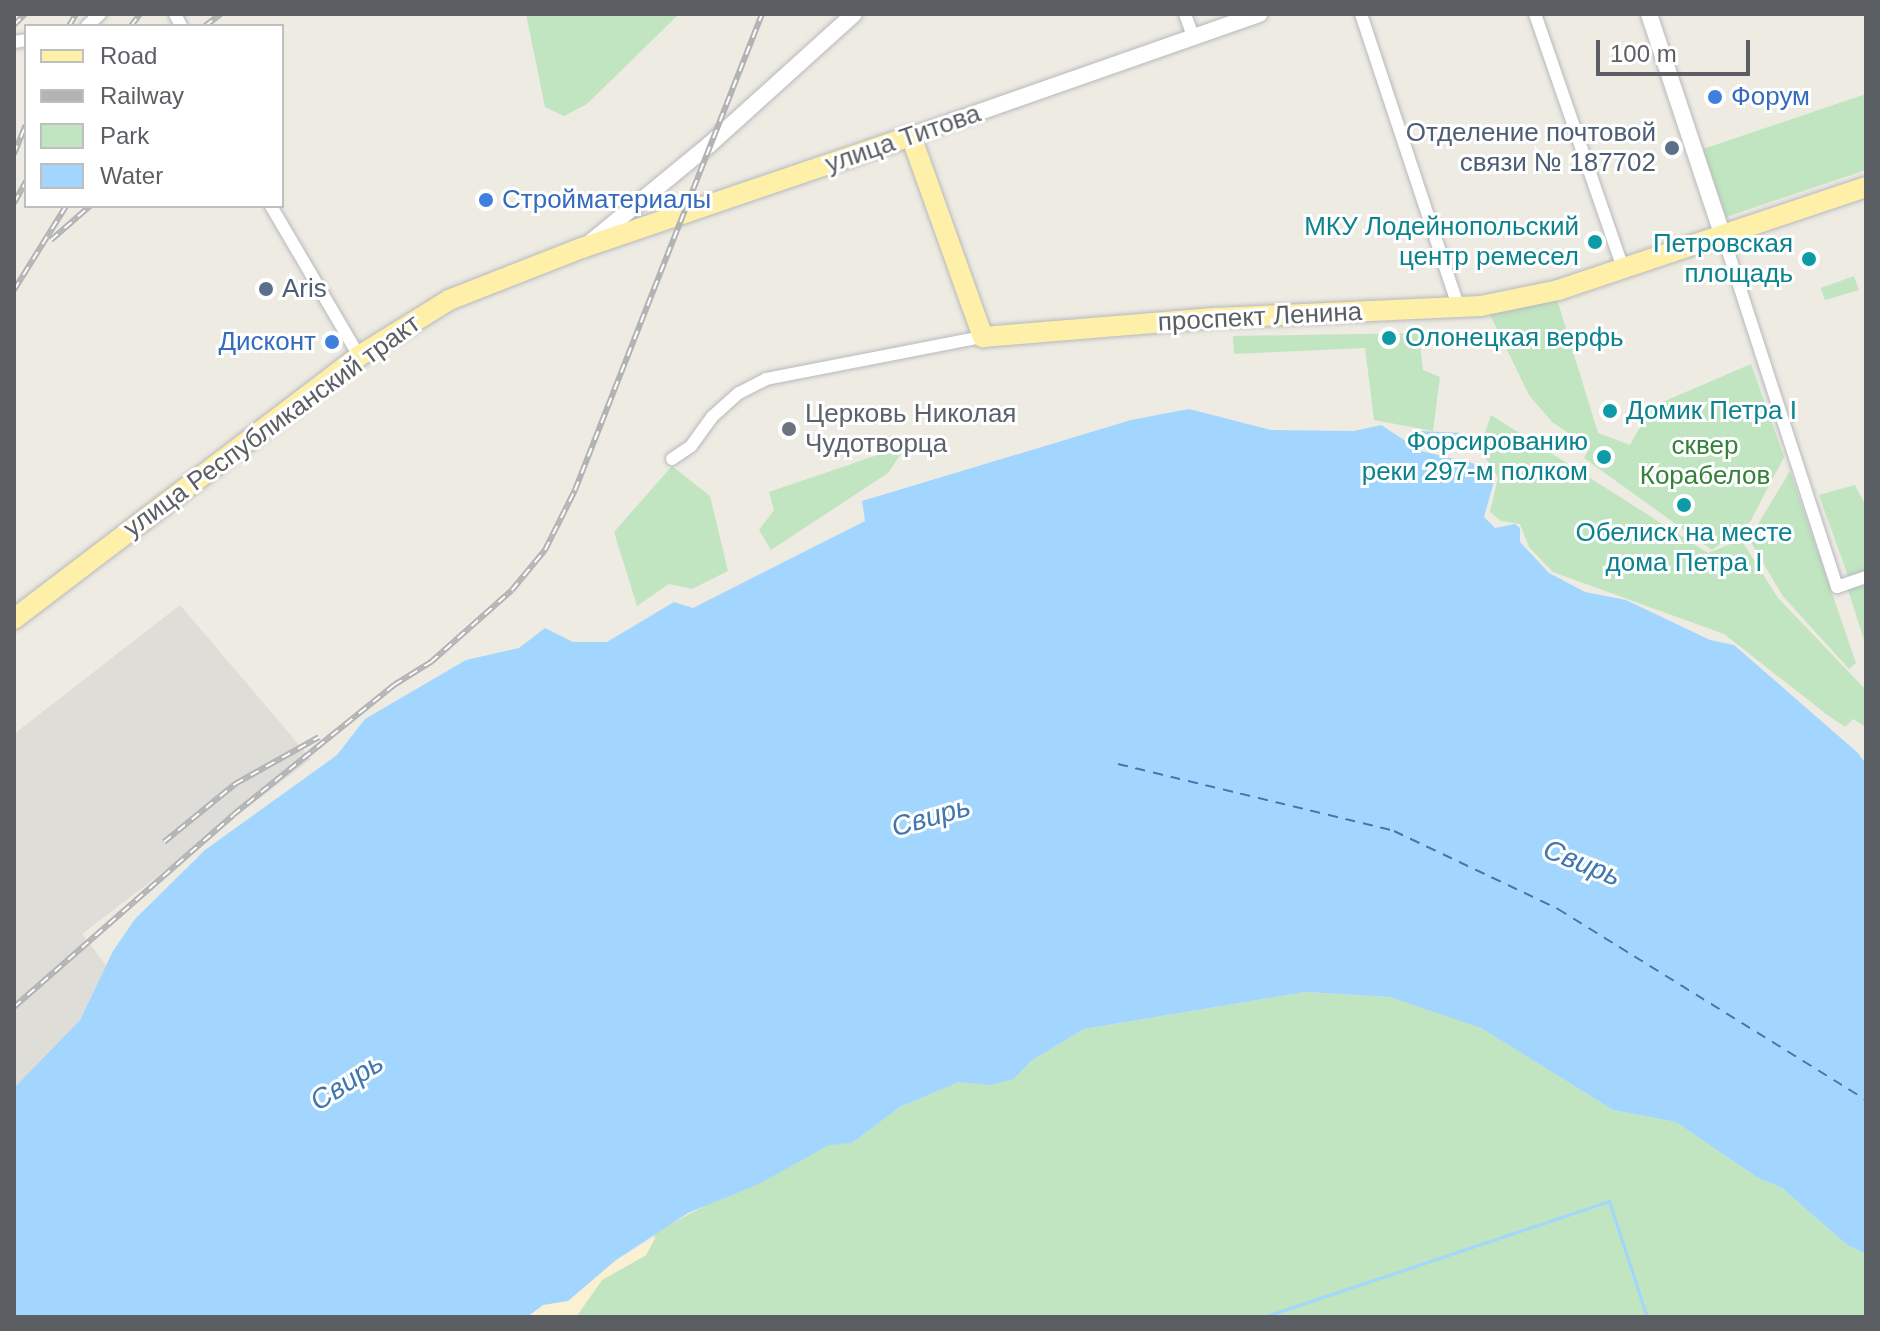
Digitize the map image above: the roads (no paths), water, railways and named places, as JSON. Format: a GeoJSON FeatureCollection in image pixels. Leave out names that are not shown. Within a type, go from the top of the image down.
{"type":"FeatureCollection","features":[{"type":"Feature","properties":{"kind":"main road","name":"улица Титова"},"geometry":{"type":"LineString","coordinates":[[547,262],[911,136]]}},
{"type":"Feature","properties":{"kind":"main road"},"geometry":{"type":"LineString","coordinates":[[911,136],[983,337]]}},
{"type":"Feature","properties":{"kind":"main road","name":"проспект Ленина"},"geometry":{"type":"LineString","coordinates":[[983,337],[1202,319],[1459,309],[1558,290],[1866,187]]}},
{"type":"Feature","properties":{"kind":"main road","name":"улица Республиканский тракт"},"geometry":{"type":"LineString","coordinates":[[14,619],[359,356],[449,300],[547,262]]}},
{"type":"Feature","properties":{"kind":"street"},"geometry":{"type":"LineString","coordinates":[[582,248],[655,192],[854,14]]}},
{"type":"Feature","properties":{"kind":"street"},"geometry":{"type":"LineString","coordinates":[[1185,14],[1193,36]]}},
{"type":"Feature","properties":{"kind":"street","name":"улица Титова"},"geometry":{"type":"LineString","coordinates":[[911,136],[1259,14]]}},
{"type":"Feature","properties":{"kind":"street"},"geometry":{"type":"LineString","coordinates":[[1361,14],[1459,309]]}},
{"type":"Feature","properties":{"kind":"street"},"geometry":{"type":"LineString","coordinates":[[1535,14],[1623,268]]}},
{"type":"Feature","properties":{"kind":"street"},"geometry":{"type":"LineString","coordinates":[[1649,14],[1837,587],[1866,577]]}},
{"type":"Feature","properties":{"kind":"street"},"geometry":{"type":"LineString","coordinates":[[272,208],[359,356]]}},
{"type":"Feature","properties":{"kind":"street","name":"проспект Ленина"},"geometry":{"type":"LineString","coordinates":[[672,459],[691,446],[712,417],[739,393],[766,379],[983,337]]}},
{"type":"Feature","properties":{"kind":"water","name":"Свирь"},"geometry":{"type":"Polygon","coordinates":[[[1189,409],[1271,430],[1354,431],[1381,425],[1421,451],[1489,467],[1495,478],[1484,517],[1495,528],[1515,524],[1520,528],[1520,542],[1549,573],[1585,592],[1626,600],[1710,640],[1734,645],[1858,753],[1866,764],[1866,1254],[1847,1245],[1782,1188],[1758,1178],[1676,1122],[1613,1110],[1481,1028],[1390,997],[1305,992],[1084,1029],[1031,1061],[1014,1079],[990,1085],[959,1082],[900,1107],[852,1143],[829,1145],[759,1184],[688,1213],[616,1260],[568,1301],[543,1305],[527,1317],[14,1317],[14,1088],[80,1020],[113,951],[135,919],[205,850],[337,755],[365,719],[466,660],[519,648],[545,628],[573,642],[607,642],[674,602],[693,608],[865,521],[862,501],[1131,420],[1189,409]]]}},
{"type":"Feature","properties":{"kind":"waterway"},"geometry":{"type":"LineString","coordinates":[[1411,444],[1420,432],[1462,434]]}},
{"type":"Feature","properties":{"kind":"waterway"},"geometry":{"type":"LineString","coordinates":[[1263,1317],[1609,1201],[1647,1317]]}},
{"type":"Feature","properties":{"kind":"railway"},"geometry":{"type":"LineString","coordinates":[[14,25],[25,14]]}},
{"type":"Feature","properties":{"kind":"railway"},"geometry":{"type":"LineString","coordinates":[[70,24],[76,14]]}},
{"type":"Feature","properties":{"kind":"railway"},"geometry":{"type":"LineString","coordinates":[[132,24],[140,14]]}},
{"type":"Feature","properties":{"kind":"railway"},"geometry":{"type":"LineString","coordinates":[[208,24],[221,14]]}},
{"type":"Feature","properties":{"kind":"railway"},"geometry":{"type":"LineString","coordinates":[[14,1007],[233,815],[394,685],[431,662],[512,590],[545,550],[575,490],[762,14]]}},
{"type":"Feature","properties":{"kind":"railway"},"geometry":{"type":"LineString","coordinates":[[14,154],[24,130]]}},
{"type":"Feature","properties":{"kind":"railway"},"geometry":{"type":"LineString","coordinates":[[14,203],[24,185]]}},
{"type":"Feature","properties":{"kind":"railway"},"geometry":{"type":"LineString","coordinates":[[14,290],[65,208]]}},
{"type":"Feature","properties":{"kind":"railway"},"geometry":{"type":"LineString","coordinates":[[51,240],[88,208]]}},
{"type":"Feature","properties":{"kind":"railway"},"geometry":{"type":"LineString","coordinates":[[164,842],[235,784],[319,737]]}},
{"type":"Feature","properties":{"kind":"place","name":"Форум"},"geometry":{"type":"Point","coordinates":[1715,97]}},
{"type":"Feature","properties":{"kind":"place","name":"Отделение почтовой связи № 187702"},"geometry":{"type":"Point","coordinates":[1672,148]}},
{"type":"Feature","properties":{"kind":"place","name":"Стройматериалы"},"geometry":{"type":"Point","coordinates":[486,200]}},
{"type":"Feature","properties":{"kind":"place","name":"МКУ Лодейнопольский центр ремесел"},"geometry":{"type":"Point","coordinates":[1595,242]}},
{"type":"Feature","properties":{"kind":"place","name":"Петровская площадь"},"geometry":{"type":"Point","coordinates":[1809,259]}},
{"type":"Feature","properties":{"kind":"place","name":"Aris"},"geometry":{"type":"Point","coordinates":[266,289]}},
{"type":"Feature","properties":{"kind":"place","name":"Олонецкая верфь"},"geometry":{"type":"Point","coordinates":[1389,338]}},
{"type":"Feature","properties":{"kind":"place","name":"Дисконт"},"geometry":{"type":"Point","coordinates":[332,342]}},
{"type":"Feature","properties":{"kind":"place","name":"Домик Петра I"},"geometry":{"type":"Point","coordinates":[1610,411]}},
{"type":"Feature","properties":{"kind":"place","name":"Церковь Николая Чудотворца"},"geometry":{"type":"Point","coordinates":[789,429]}},
{"type":"Feature","properties":{"kind":"place","name":"Форсированию реки 297-м полком"},"geometry":{"type":"Point","coordinates":[1604,457]}},
{"type":"Feature","properties":{"kind":"place","name":"Обелиск на месте дома Петра I"},"geometry":{"type":"Point","coordinates":[1684,505]}},
{"type":"Feature","properties":{"kind":"park label","name":"сквер Корабелов"},"geometry":{"type":"Point","coordinates":[1705,461]}}]}
